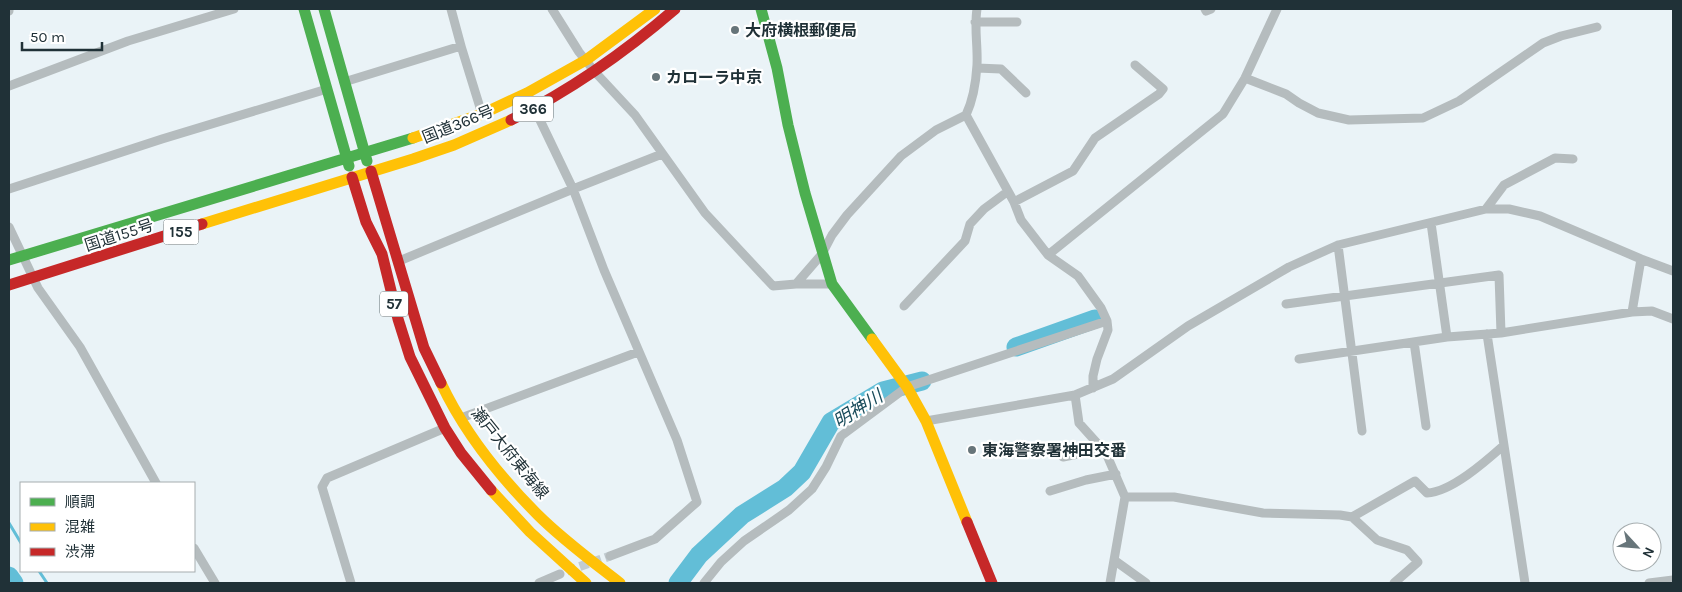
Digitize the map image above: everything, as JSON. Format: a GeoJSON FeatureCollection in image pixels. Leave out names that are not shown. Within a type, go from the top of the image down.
{"type":"FeatureCollection","features":[{"type":"Feature","properties":{"kind":"main road"},"geometry":{"type":"LineString","coordinates":[[304,9],[352,178]]}},
{"type":"Feature","properties":{"kind":"main road"},"geometry":{"type":"LineString","coordinates":[[324,9],[370,171]]}},
{"type":"Feature","properties":{"kind":"main road","name":"国道366号"},"geometry":{"type":"LineString","coordinates":[[365,153],[397,144],[482,114],[528,93],[586,60],[655,9]]}},
{"type":"Feature","properties":{"kind":"main road","name":"国道366号"},"geometry":{"type":"LineString","coordinates":[[370,171],[402,164],[488,131],[535,108],[594,72],[652,30],[675,9]]}},
{"type":"Feature","properties":{"kind":"main road"},"geometry":{"type":"LineString","coordinates":[[761,9],[777,68],[788,125],[822,254],[832,284],[908,387],[926,421],[992,583]]}},
{"type":"Feature","properties":{"kind":"main road","name":"国道155号"},"geometry":{"type":"LineString","coordinates":[[9,260],[365,153]]}},
{"type":"Feature","properties":{"kind":"main road","name":"国道155号"},"geometry":{"type":"LineString","coordinates":[[9,286],[370,171]]}},
{"type":"Feature","properties":{"kind":"main road","name":"瀬戸大府東海線"},"geometry":{"type":"LineString","coordinates":[[370,171],[424,348],[450,403],[476,442],[502,475],[538,514],[620,583]]}},
{"type":"Feature","properties":{"kind":"main road","name":"57"},"geometry":{"type":"LineString","coordinates":[[352,178],[366,222],[382,254],[398,319],[410,357],[445,428],[461,453],[494,493],[530,532],[586,583]]}},
{"type":"Feature","properties":{"kind":"street"},"geometry":{"type":"LineString","coordinates":[[9,86],[128,41],[234,9]]}},
{"type":"Feature","properties":{"kind":"street"},"geometry":{"type":"LineString","coordinates":[[451,9],[482,114]]}},
{"type":"Feature","properties":{"kind":"street"},"geometry":{"type":"LineString","coordinates":[[552,9],[579,52],[594,72],[635,115],[705,213],[774,286],[832,284]]}},
{"type":"Feature","properties":{"kind":"street"},"geometry":{"type":"LineString","coordinates":[[796,284],[822,254],[832,235],[847,215],[901,156],[936,130],[966,115],[972,102],[977,68],[976,9]]}},
{"type":"Feature","properties":{"kind":"street"},"geometry":{"type":"LineString","coordinates":[[1205,9],[1206,11],[1212,9]]}},
{"type":"Feature","properties":{"kind":"street"},"geometry":{"type":"LineString","coordinates":[[1048,256],[1223,114],[1245,78],[1278,9]]}},
{"type":"Feature","properties":{"kind":"street"},"geometry":{"type":"LineString","coordinates":[[975,22],[1017,22]]}},
{"type":"Feature","properties":{"kind":"street"},"geometry":{"type":"LineString","coordinates":[[1245,78],[1286,94],[1318,113],[1349,120],[1423,118],[1459,101],[1543,43],[1561,36],[1597,27]]}},
{"type":"Feature","properties":{"kind":"street"},"geometry":{"type":"LineString","coordinates":[[344,82],[461,46]]}},
{"type":"Feature","properties":{"kind":"street"},"geometry":{"type":"LineString","coordinates":[[1014,202],[1073,171],[1095,138],[1159,94],[1163,89],[1135,65]]}},
{"type":"Feature","properties":{"kind":"street"},"geometry":{"type":"LineString","coordinates":[[977,68],[1000,70],[1026,92]]}},
{"type":"Feature","properties":{"kind":"street"},"geometry":{"type":"LineString","coordinates":[[9,189],[162,139],[327,89]]}},
{"type":"Feature","properties":{"kind":"street"},"geometry":{"type":"LineString","coordinates":[[528,93],[573,188],[604,270],[676,440],[698,502],[655,539],[610,556]]}},
{"type":"Feature","properties":{"kind":"street"},"geometry":{"type":"LineString","coordinates":[[966,115],[1014,202],[1021,220],[1048,256],[1078,276],[1102,308],[1108,330],[1092,376],[1093,388]]}},
{"type":"Feature","properties":{"kind":"street"},"geometry":{"type":"LineString","coordinates":[[399,262],[573,188],[662,154]]}},
{"type":"Feature","properties":{"kind":"street"},"geometry":{"type":"LineString","coordinates":[[1486,210],[1504,185],[1555,158],[1573,159]]}},
{"type":"Feature","properties":{"kind":"street"},"geometry":{"type":"LineString","coordinates":[[904,306],[965,241],[970,224],[984,209],[1007,192]]}},
{"type":"Feature","properties":{"kind":"street"},"geometry":{"type":"LineString","coordinates":[[926,421],[1075,395],[1114,379],[1188,326],[1289,267],[1338,245],[1486,210],[1509,209],[1540,216],[1673,271]]}},
{"type":"Feature","properties":{"kind":"street"},"geometry":{"type":"LineString","coordinates":[[1432,223],[1447,337]]}},
{"type":"Feature","properties":{"kind":"street"},"geometry":{"type":"LineString","coordinates":[[9,227],[38,288],[80,347],[155,482]]}},
{"type":"Feature","properties":{"kind":"street"},"geometry":{"type":"LineString","coordinates":[[1338,245],[1343,296],[1362,431]]}},
{"type":"Feature","properties":{"kind":"street"},"geometry":{"type":"LineString","coordinates":[[1632,312],[1641,259]]}},
{"type":"Feature","properties":{"kind":"street"},"geometry":{"type":"LineString","coordinates":[[1286,304],[1499,275],[1501,332]]}},
{"type":"Feature","properties":{"kind":"street"},"geometry":{"type":"LineString","coordinates":[[1299,359],[1351,350],[1501,332],[1632,312],[1652,311],[1673,319]]}},
{"type":"Feature","properties":{"kind":"street"},"geometry":{"type":"LineString","coordinates":[[704,583],[721,562],[738,546],[789,510],[812,489],[826,467],[841,436],[908,387],[1107,321]]}},
{"type":"Feature","properties":{"kind":"street"},"geometry":{"type":"LineString","coordinates":[[1486,334],[1525,583]]}},
{"type":"Feature","properties":{"kind":"street"},"geometry":{"type":"LineString","coordinates":[[1414,342],[1426,426]]}},
{"type":"Feature","properties":{"kind":"street"},"geometry":{"type":"LineString","coordinates":[[461,418],[638,352]]}},
{"type":"Feature","properties":{"kind":"street"},"geometry":{"type":"LineString","coordinates":[[1075,395],[1079,423],[1103,449],[1125,497],[1110,583]]}},
{"type":"Feature","properties":{"kind":"street"},"geometry":{"type":"LineString","coordinates":[[351,583],[322,487],[327,478],[445,428]]}},
{"type":"Feature","properties":{"kind":"street"},"geometry":{"type":"LineString","coordinates":[[1352,518],[1415,481],[1427,493],[1438,492],[1475,470],[1504,446]]}},
{"type":"Feature","properties":{"kind":"street"},"geometry":{"type":"LineString","coordinates":[[1062,457],[1103,449]]}},
{"type":"Feature","properties":{"kind":"street"},"geometry":{"type":"LineString","coordinates":[[1050,491],[1086,480],[1116,474]]}},
{"type":"Feature","properties":{"kind":"street"},"geometry":{"type":"LineString","coordinates":[[1125,497],[1174,497],[1263,513],[1340,515],[1352,518],[1377,540],[1407,550],[1418,562],[1394,583]]}},
{"type":"Feature","properties":{"kind":"street"},"geometry":{"type":"LineString","coordinates":[[195,550],[215,583]]}},
{"type":"Feature","properties":{"kind":"street"},"geometry":{"type":"LineString","coordinates":[[1114,560],[1146,583]]}},
{"type":"Feature","properties":{"kind":"street"},"geometry":{"type":"LineString","coordinates":[[539,583],[560,574]]}},
{"type":"Feature","properties":{"kind":"street"},"geometry":{"type":"LineString","coordinates":[[1649,583],[1673,580]]}},
{"type":"Feature","properties":{"kind":"waterway","name":"明神川"},"geometry":{"type":"LineString","coordinates":[[1016,347],[1095,319]]}},
{"type":"Feature","properties":{"kind":"waterway","name":"明神川"},"geometry":{"type":"LineString","coordinates":[[678,583],[699,555],[742,515],[785,488],[802,472],[831,422],[883,391],[922,381]]}},
{"type":"Feature","properties":{"kind":"waterway"},"geometry":{"type":"LineString","coordinates":[[9,523],[20,541]]}},
{"type":"Feature","properties":{"kind":"waterway"},"geometry":{"type":"LineString","coordinates":[[40,572],[47,583]]}},
{"type":"Feature","properties":{"kind":"waterway"},"geometry":{"type":"LineString","coordinates":[[9,576],[14,583]]}},
{"type":"Feature","properties":{"kind":"tunnel"},"geometry":{"type":"LineString","coordinates":[[567,571],[610,556]]}},
{"type":"Feature","properties":{"kind":"traffic: fast"},"geometry":{"type":"LineString","coordinates":[[304,9],[349,166]]}},
{"type":"Feature","properties":{"kind":"traffic: fast"},"geometry":{"type":"LineString","coordinates":[[324,9],[367,161]]}},
{"type":"Feature","properties":{"kind":"traffic: fast"},"geometry":{"type":"LineString","coordinates":[[761,9],[777,68],[788,125],[805,193],[832,284],[872,339]]}},
{"type":"Feature","properties":{"kind":"traffic: fast"},"geometry":{"type":"LineString","coordinates":[[9,260],[413,138]]}},
{"type":"Feature","properties":{"kind":"traffic: slow"},"geometry":{"type":"LineString","coordinates":[[413,138],[482,114],[527,93],[586,60],[655,9]]}},
{"type":"Feature","properties":{"kind":"traffic: slow"},"geometry":{"type":"LineString","coordinates":[[202,224],[413,159],[454,145],[511,120]]}},
{"type":"Feature","properties":{"kind":"traffic: slow"},"geometry":{"type":"LineString","coordinates":[[872,339],[907,387],[926,421],[967,522]]}},
{"type":"Feature","properties":{"kind":"traffic: slow"},"geometry":{"type":"LineString","coordinates":[[441,383],[472,436],[510,485],[557,533],[620,583]]}},
{"type":"Feature","properties":{"kind":"traffic: slow"},"geometry":{"type":"LineString","coordinates":[[491,490],[530,532],[586,583]]}},
{"type":"Feature","properties":{"kind":"traffic: jam"},"geometry":{"type":"LineString","coordinates":[[511,120],[555,96],[596,70],[675,9]]}},
{"type":"Feature","properties":{"kind":"traffic: jam"},"geometry":{"type":"LineString","coordinates":[[371,171],[424,348],[441,383]]}},
{"type":"Feature","properties":{"kind":"traffic: jam"},"geometry":{"type":"LineString","coordinates":[[352,177],[366,222],[382,254],[398,319],[410,357],[445,428],[461,453],[491,490]]}},
{"type":"Feature","properties":{"kind":"traffic: jam"},"geometry":{"type":"LineString","coordinates":[[9,285],[202,224]]}},
{"type":"Feature","properties":{"kind":"traffic: jam"},"geometry":{"type":"LineString","coordinates":[[967,522],[992,583]]}},
{"type":"Feature","properties":{"kind":"place","name":"大府横根郵便局"},"geometry":{"type":"Point","coordinates":[735,30]}},
{"type":"Feature","properties":{"kind":"place","name":"カローラ中京"},"geometry":{"type":"Point","coordinates":[656,77]}},
{"type":"Feature","properties":{"kind":"place","name":"東海警察署神田交番"},"geometry":{"type":"Point","coordinates":[972,450]}}]}
